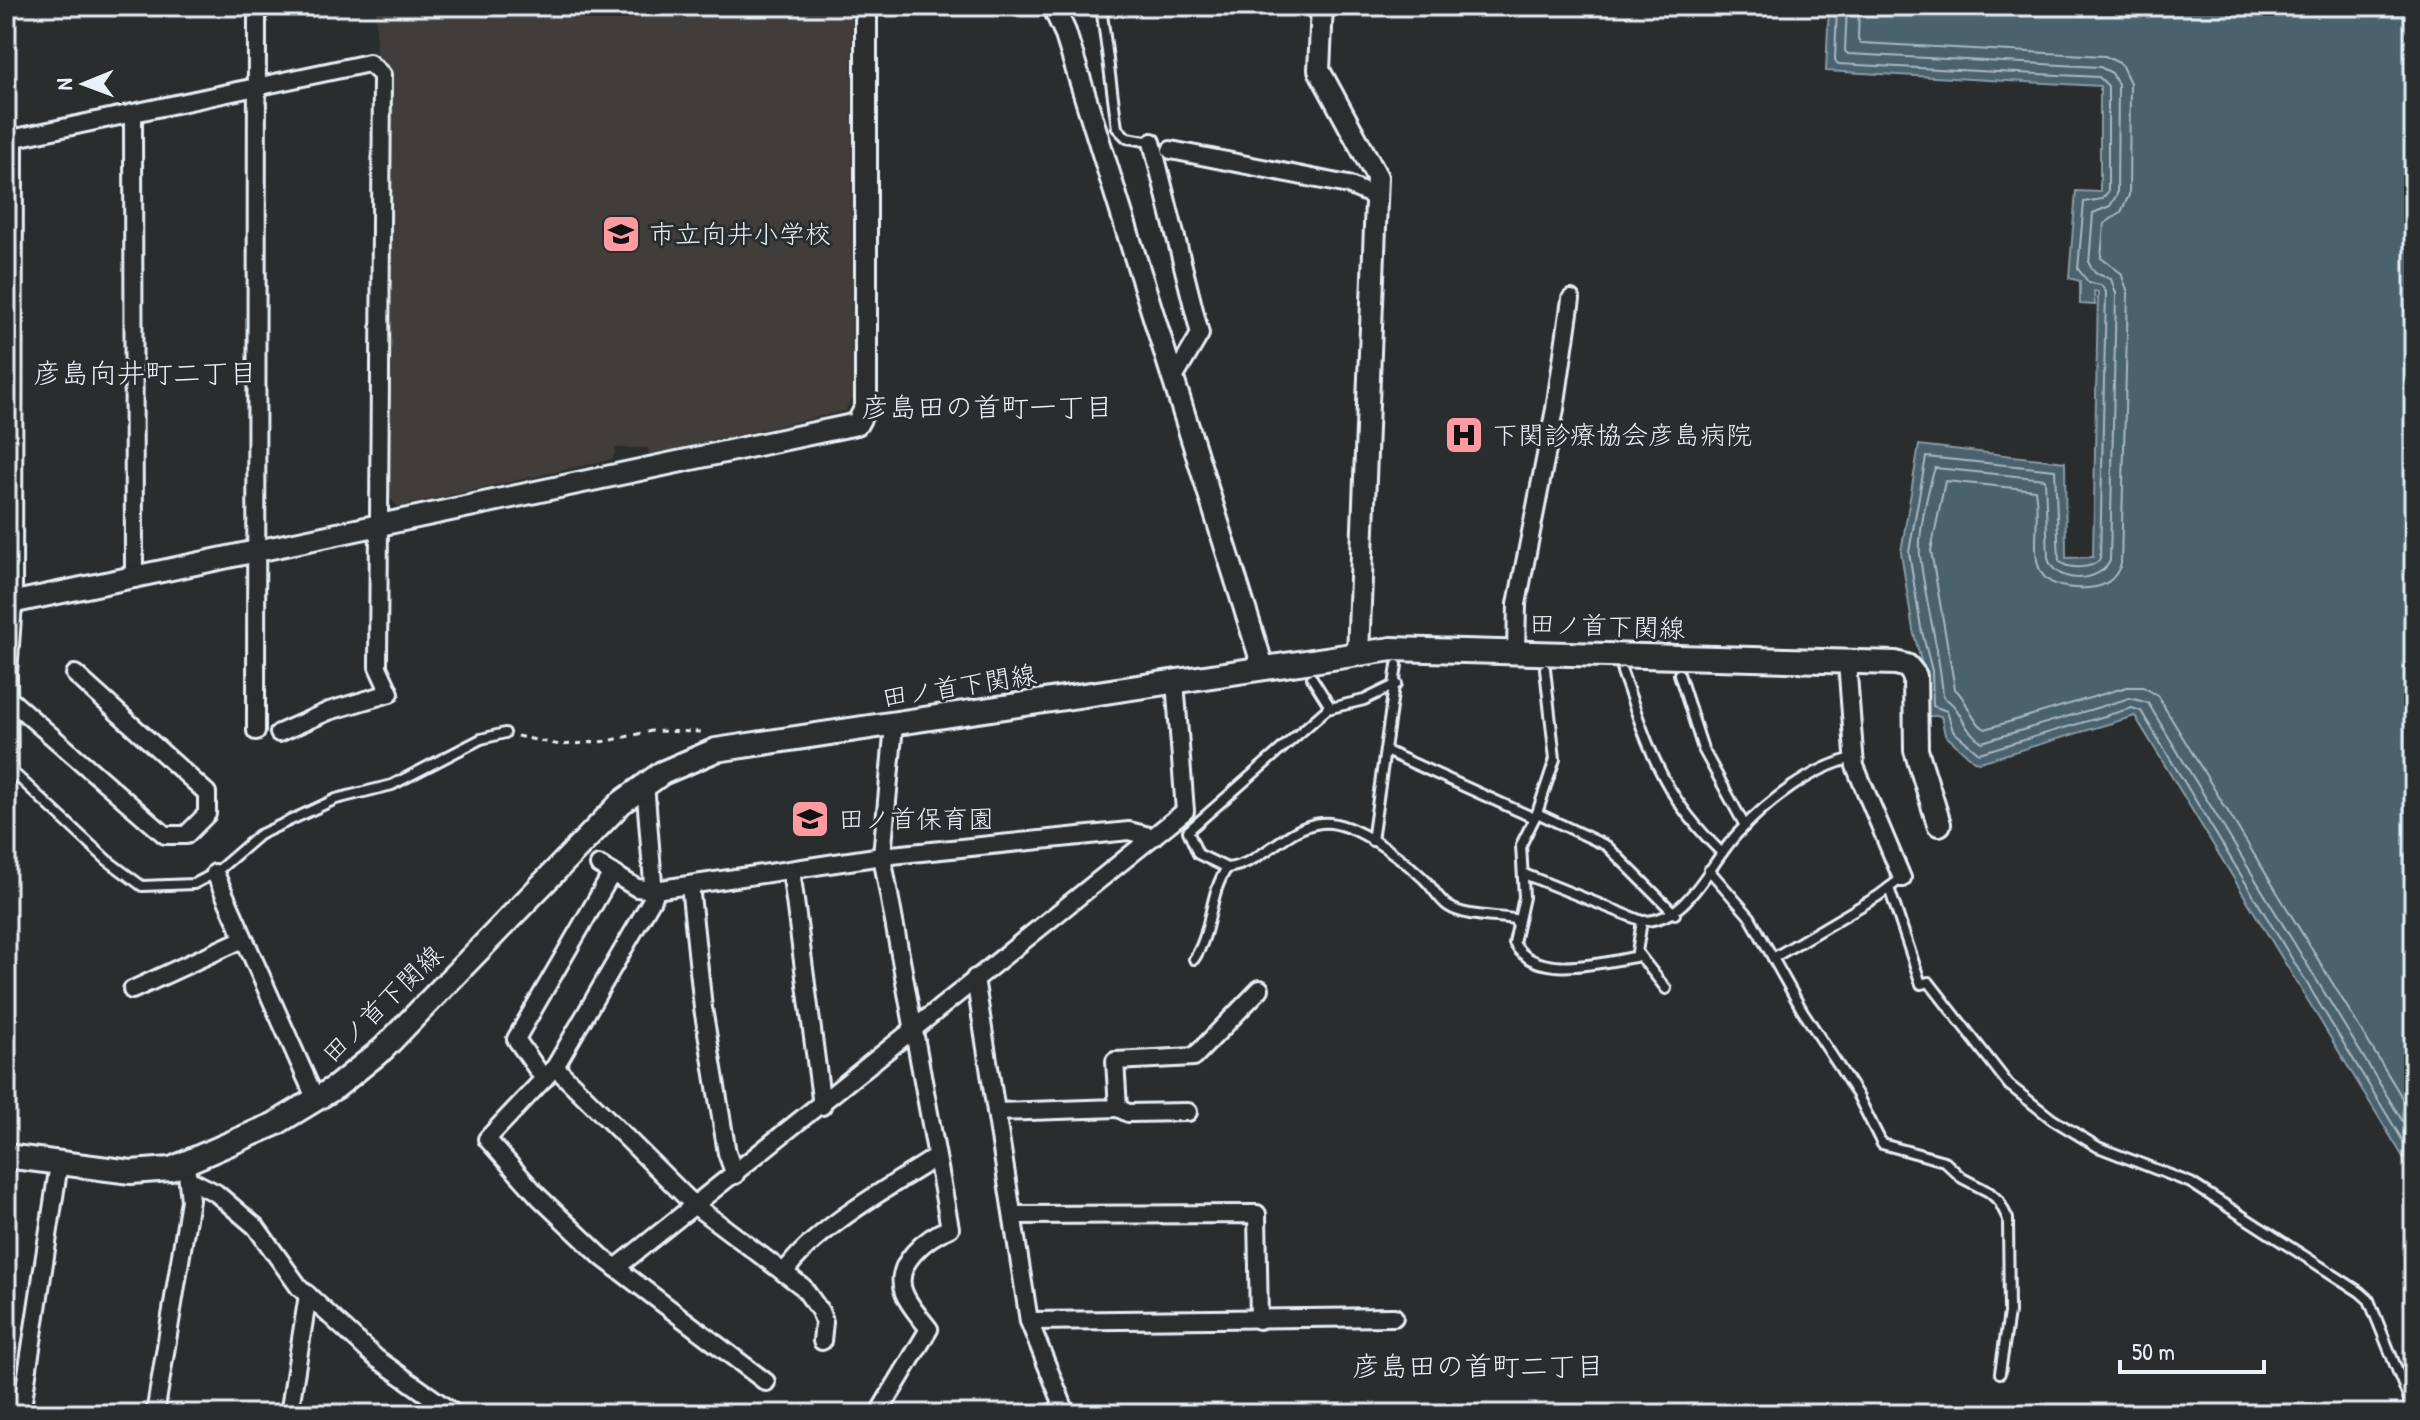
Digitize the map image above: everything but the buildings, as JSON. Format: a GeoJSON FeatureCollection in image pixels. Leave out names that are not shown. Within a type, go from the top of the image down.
{"type":"FeatureCollection","features":[{"type":"Feature","properties":{"kind":"main road","name":"田ノ首下関線"},"geometry":{"type":"LineString","coordinates":[[6,1156],[131,1172],[186,1172],[316,1100],[383,1049],[588,835],[645,783],[682,762],[716,750],[1392,649],[1896,663],[1907,666],[1915,676],[1916,750],[1939,824]]}},
{"type":"Feature","properties":{"kind":"street"},"geometry":{"type":"LineString","coordinates":[[256,731],[257,6]]}},
{"type":"Feature","properties":{"kind":"street"},"geometry":{"type":"LineString","coordinates":[[10,604],[857,424],[866,407],[866,6]]}},
{"type":"Feature","properties":{"kind":"street"},"geometry":{"type":"LineString","coordinates":[[1053,6],[1065,32],[1263,667]]}},
{"type":"Feature","properties":{"kind":"street"},"geometry":{"type":"LineString","coordinates":[[1322,6],[1319,70],[1377,177],[1358,654]]}},
{"type":"Feature","properties":{"kind":"street"},"geometry":{"type":"LineString","coordinates":[[9,776],[10,139],[369,63],[382,75],[376,525],[378,667],[390,693],[329,711],[279,733]]}},
{"type":"Feature","properties":{"kind":"street"},"geometry":{"type":"LineString","coordinates":[[133,113],[134,579]]}},
{"type":"Feature","properties":{"kind":"street"},"geometry":{"type":"LineString","coordinates":[[1152,142],[1200,334],[1173,380]]}},
{"type":"Feature","properties":{"kind":"street"},"geometry":{"type":"LineString","coordinates":[[1171,150],[1348,185],[1378,198]]}},
{"type":"Feature","properties":{"kind":"street"},"geometry":{"type":"LineString","coordinates":[[1516,652],[1517,604],[1555,409],[1571,299]]}},
{"type":"Feature","properties":{"kind":"street"},"geometry":{"type":"LineString","coordinates":[[1847,662],[1853,758],[1895,883]]}},
{"type":"Feature","properties":{"kind":"street"},"geometry":{"type":"LineString","coordinates":[[8,698],[165,835],[186,835],[207,814],[207,793],[75,674]]}},
{"type":"Feature","properties":{"kind":"street"},"geometry":{"type":"LineString","coordinates":[[616,1268],[822,1106],[912,1028],[1185,811],[1175,681]]}},
{"type":"Feature","properties":{"kind":"street"},"geometry":{"type":"LineString","coordinates":[[878,1414],[929,1329],[904,1296],[902,1281],[910,1260],[924,1240],[950,1228],[882,856],[894,725]]}},
{"type":"Feature","properties":{"kind":"street"},"geometry":{"type":"LineString","coordinates":[[645,783],[655,890],[550,1073],[487,1139],[539,1197],[616,1268],[766,1382]]}},
{"type":"Feature","properties":{"kind":"street"},"geometry":{"type":"LineString","coordinates":[[822,1341],[824,1322],[816,1302],[784,1273],[694,1205],[516,1039],[606,869],[637,888],[655,890],[882,856],[1129,831],[1153,837]]}},
{"type":"Feature","properties":{"kind":"street"},"geometry":{"type":"LineString","coordinates":[[791,870],[822,1106]]}},
{"type":"Feature","properties":{"kind":"street"},"geometry":{"type":"LineString","coordinates":[[215,873],[316,1100]]}},
{"type":"Feature","properties":{"kind":"street"},"geometry":{"type":"LineString","coordinates":[[690,885],[703,1008],[727,1153],[735,1175]]}},
{"type":"Feature","properties":{"kind":"street"},"geometry":{"type":"LineString","coordinates":[[132,990],[243,939]]}},
{"type":"Feature","properties":{"kind":"street"},"geometry":{"type":"LineString","coordinates":[[975,978],[1029,1321],[1063,1405],[1052,1414]]}},
{"type":"Feature","properties":{"kind":"street"},"geometry":{"type":"LineString","coordinates":[[1118,1108],[1115,1061],[1194,1057],[1260,989]]}},
{"type":"Feature","properties":{"kind":"street"},"geometry":{"type":"LineString","coordinates":[[996,1112],[1118,1108],[1128,1113],[1188,1112]]}},
{"type":"Feature","properties":{"kind":"street"},"geometry":{"type":"LineString","coordinates":[[784,1273],[793,1259],[863,1204],[936,1157]]}},
{"type":"Feature","properties":{"kind":"street"},"geometry":{"type":"LineString","coordinates":[[21,1414],[59,1164]]}},
{"type":"Feature","properties":{"kind":"street"},"geometry":{"type":"LineString","coordinates":[[186,1172],[256,1227],[308,1295],[376,1358],[455,1414]]}},
{"type":"Feature","properties":{"kind":"street"},"geometry":{"type":"LineString","coordinates":[[155,1414],[190,1200],[186,1172]]}},
{"type":"Feature","properties":{"kind":"street"},"geometry":{"type":"LineString","coordinates":[[1013,1215],[1257,1214],[1259,1320]]}},
{"type":"Feature","properties":{"kind":"street"},"geometry":{"type":"LineString","coordinates":[[289,1414],[308,1295]]}},
{"type":"Feature","properties":{"kind":"street"},"geometry":{"type":"LineString","coordinates":[[1029,1321],[1394,1317]]}},
{"type":"Feature","properties":{"kind":"lane"},"geometry":{"type":"LineString","coordinates":[[1101,6],[1117,128],[1127,138],[1152,142]]}},
{"type":"Feature","properties":{"kind":"lane"},"geometry":{"type":"LineString","coordinates":[[1372,841],[1397,684],[1397,665]]}},
{"type":"Feature","properties":{"kind":"lane"},"geometry":{"type":"LineString","coordinates":[[1545,669],[1555,759],[1536,815],[1521,845],[1524,897],[1514,943],[1520,955],[1543,964],[1587,964],[1640,956]]}},
{"type":"Feature","properties":{"kind":"lane"},"geometry":{"type":"LineString","coordinates":[[1622,672],[1655,765],[1670,794],[1683,814],[1722,853]]}},
{"type":"Feature","properties":{"kind":"lane"},"geometry":{"type":"LineString","coordinates":[[1679,674],[1703,749],[1745,826]]}},
{"type":"Feature","properties":{"kind":"lane"},"geometry":{"type":"LineString","coordinates":[[1312,678],[1329,705],[1327,709]]}},
{"type":"Feature","properties":{"kind":"lane"},"geometry":{"type":"LineString","coordinates":[[1397,684],[1364,700],[1327,709],[1188,831],[1198,854],[1227,868],[1242,865],[1286,837],[1322,822],[1336,824],[1372,841],[1409,866],[1447,905],[1514,919],[1517,923]]}},
{"type":"Feature","properties":{"kind":"lane"},"geometry":{"type":"LineString","coordinates":[[9,776],[17,776],[107,860],[142,886],[194,884],[215,873],[259,835],[336,799],[392,785],[473,743],[505,733]]}},
{"type":"Feature","properties":{"kind":"lane"},"geometry":{"type":"LineString","coordinates":[[1386,751],[1607,846],[1675,914]]}},
{"type":"Feature","properties":{"kind":"lane"},"geometry":{"type":"LineString","coordinates":[[1524,874],[1642,921],[1675,914],[1745,826],[1813,774],[1853,758]]}},
{"type":"Feature","properties":{"kind":"lane"},"geometry":{"type":"LineString","coordinates":[[1194,959],[1205,939],[1216,885],[1227,868]]}},
{"type":"Feature","properties":{"kind":"lane"},"geometry":{"type":"LineString","coordinates":[[1709,870],[1740,902],[1802,1010],[1857,1094],[1882,1144],[1944,1161],[1962,1178],[1989,1192],[2004,1210],[2008,1219],[2010,1301],[2000,1373]]}},
{"type":"Feature","properties":{"kind":"lane"},"geometry":{"type":"LineString","coordinates":[[1773,958],[1895,883],[1921,984],[1929,982],[2009,1085],[2052,1119],[2098,1147],[2191,1183],[2360,1292],[2369,1300],[2414,1412]]}},
{"type":"Feature","properties":{"kind":"lane"},"geometry":{"type":"LineString","coordinates":[[1642,921],[1637,952],[1666,989]]}},
{"type":"Feature","properties":{"kind":"path"},"geometry":{"type":"LineString","coordinates":[[505,733],[560,745],[608,741],[651,731],[704,732],[716,750]]}},
{"type":"Feature","properties":{"kind":"shaded area","name":"市立向井小学校"},"geometry":{"type":"Polygon","coordinates":[[[376,6],[852,6],[853,398],[845,411],[649,455],[648,448],[616,448],[613,459],[398,507],[388,496],[391,70],[376,54],[376,6]]]}},
{"type":"Feature","properties":{"kind":"water"},"geometry":{"type":"Polygon","coordinates":[[[1829,6],[2414,6],[2414,1175],[2135,716],[1980,762],[1974,761],[1945,735],[1941,716],[1925,716],[1924,672],[1913,630],[1901,552],[1919,445],[2065,462],[2066,558],[2093,557],[2098,292],[2094,291],[2095,305],[2080,304],[2080,281],[2069,278],[2076,191],[2100,192],[2100,86],[1826,71],[1829,6]]]}},
{"type":"Feature","properties":{"kind":"place","name":"市立向井小学校"},"geometry":{"type":"Point","coordinates":[621,234]}},
{"type":"Feature","properties":{"kind":"place","name":"下関診療協会彦島病院"},"geometry":{"type":"Point","coordinates":[1464,435]}},
{"type":"Feature","properties":{"kind":"place","name":"田ノ首保育園"},"geometry":{"type":"Point","coordinates":[810,819]}},
{"type":"Feature","properties":{"kind":"district","name":"彦島向井町二丁目"},"geometry":{"type":"Point","coordinates":[145,373]}},
{"type":"Feature","properties":{"kind":"district","name":"彦島田の首町一丁目"},"geometry":{"type":"Point","coordinates":[987,407]}},
{"type":"Feature","properties":{"kind":"district","name":"彦島田の首町二丁目"},"geometry":{"type":"Point","coordinates":[1478,1366]}}]}
